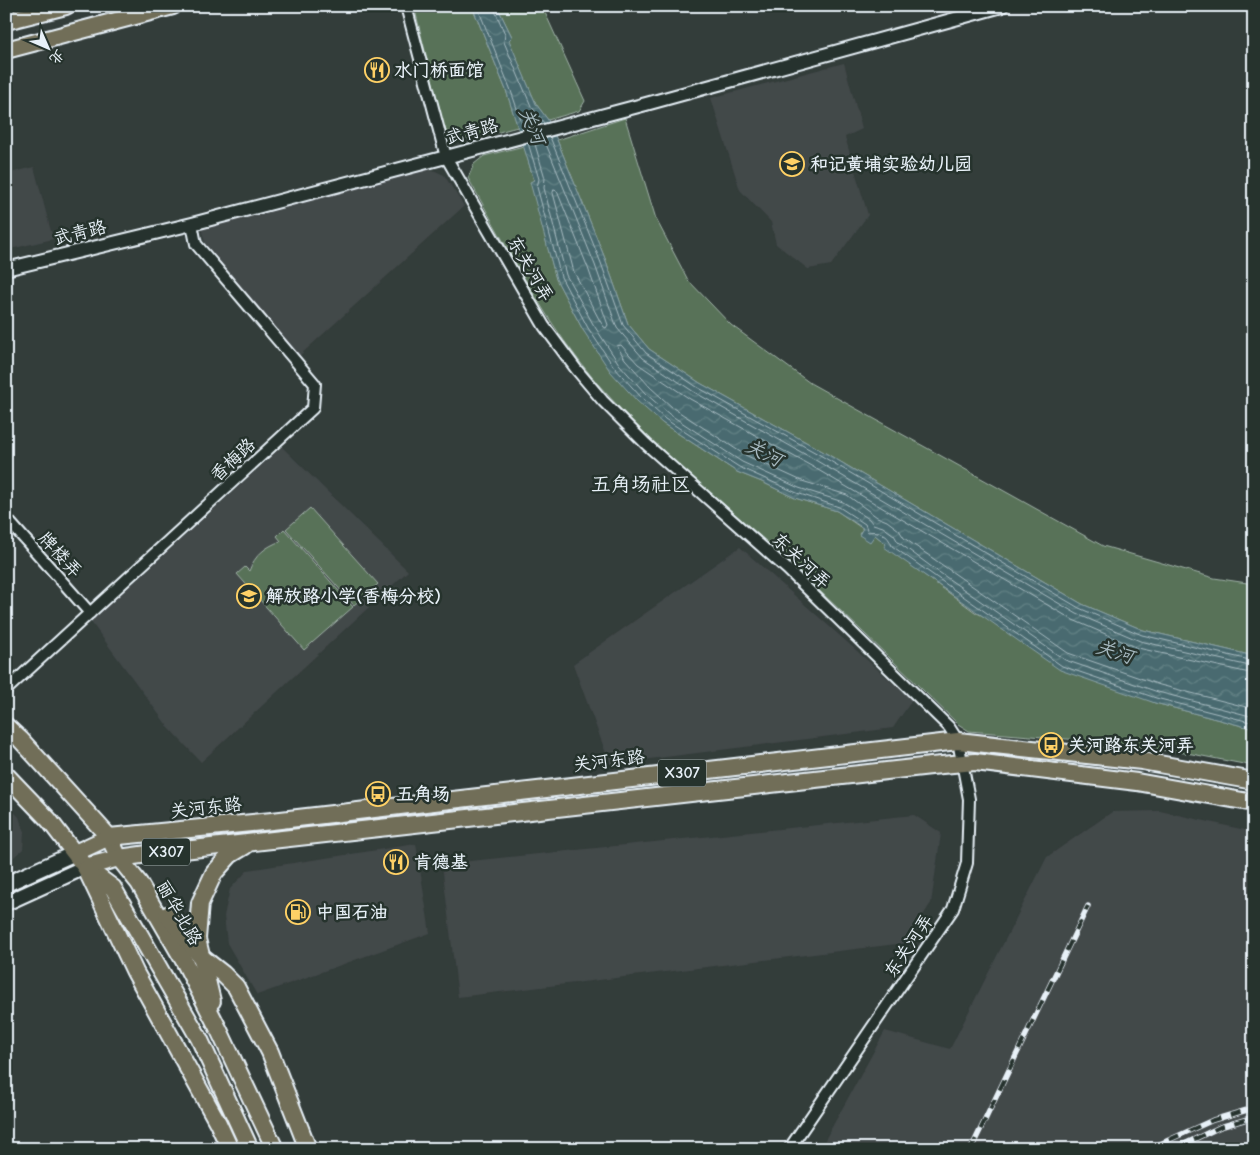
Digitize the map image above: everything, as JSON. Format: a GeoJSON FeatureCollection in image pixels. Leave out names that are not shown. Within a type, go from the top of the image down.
{"type":"FeatureCollection","features":[{"type":"Feature","properties":{"kind":"main road"},"geometry":{"type":"LineString","coordinates":[[6,21],[66,6]]}},
{"type":"Feature","properties":{"kind":"main road"},"geometry":{"type":"LineString","coordinates":[[6,50],[172,6]]}},
{"type":"Feature","properties":{"kind":"main road","name":"丽华北路"},"geometry":{"type":"LineString","coordinates":[[6,726],[47,768],[108,837],[120,858],[139,884],[183,959],[261,1116],[275,1149]]}},
{"type":"Feature","properties":{"kind":"main road","name":"关河东路"},"geometry":{"type":"LineString","coordinates":[[6,884],[108,837],[116,838],[292,819],[958,741],[1142,761],[1254,781]]}},
{"type":"Feature","properties":{"kind":"main road","name":"X307"},"geometry":{"type":"LineString","coordinates":[[6,903],[85,867],[120,858],[962,763],[975,762],[1137,782],[1254,803]]}},
{"type":"Feature","properties":{"kind":"main road"},"geometry":{"type":"LineString","coordinates":[[6,774],[49,820],[85,867],[135,972],[218,1123],[230,1149]]}},
{"type":"Feature","properties":{"kind":"main road"},"geometry":{"type":"LineString","coordinates":[[218,1028],[197,939],[200,903],[214,873],[230,855],[249,844]]}},
{"type":"Feature","properties":{"kind":"main road"},"geometry":{"type":"LineString","coordinates":[[120,858],[200,956],[224,974],[236,987],[270,1052],[308,1149]]}},
{"type":"Feature","properties":{"kind":"main road"},"geometry":{"type":"LineString","coordinates":[[85,867],[113,888],[118,896],[199,1038],[250,1149]]}},
{"type":"Feature","properties":{"kind":"street","name":"东关河弄"},"geometry":{"type":"LineString","coordinates":[[406,6],[446,157],[544,326],[576,369],[603,401],[646,444],[787,569],[949,726],[958,741],[969,799],[967,863],[953,909],[789,1149]]}},
{"type":"Feature","properties":{"kind":"street","name":"武青路"},"geometry":{"type":"LineString","coordinates":[[6,269],[192,224],[568,125],[976,10],[1002,6]]}},
{"type":"Feature","properties":{"kind":"street","name":"香梅路"},"geometry":{"type":"LineString","coordinates":[[6,690],[314,408],[315,384],[196,244],[192,224]]}},
{"type":"Feature","properties":{"kind":"street","name":"牌楼弄"},"geometry":{"type":"LineString","coordinates":[[6,518],[90,613]]}},
{"type":"Feature","properties":{"kind":"shaded area","name":"和记黄埔实验幼儿园"},"geometry":{"type":"Polygon","coordinates":[[[844,63],[862,129],[845,137],[868,215],[831,265],[808,269],[776,244],[771,222],[740,190],[711,98],[844,63]]]}},
{"type":"Feature","properties":{"kind":"shaded area"},"geometry":{"type":"Polygon","coordinates":[[[34,167],[53,239],[6,250],[6,174],[34,167]]]}},
{"type":"Feature","properties":{"kind":"shaded area"},"geometry":{"type":"Polygon","coordinates":[[[422,169],[433,170],[444,175],[464,206],[299,356],[205,243],[202,231],[205,225],[422,169]]]}},
{"type":"Feature","properties":{"kind":"shaded area","name":"解放路小学(香梅分校)"},"geometry":{"type":"Polygon","coordinates":[[[282,447],[408,571],[201,762],[169,728],[91,622],[282,447]]]}},
{"type":"Feature","properties":{"kind":"shaded area"},"geometry":{"type":"Polygon","coordinates":[[[740,547],[912,700],[893,728],[610,764],[573,664],[740,547]]]}},
{"type":"Feature","properties":{"kind":"shaded area"},"geometry":{"type":"Polygon","coordinates":[[[6,804],[19,817],[24,832],[23,849],[6,864],[6,804]]]}},
{"type":"Feature","properties":{"kind":"shaded area"},"geometry":{"type":"Polygon","coordinates":[[[1160,811],[1254,832],[1254,1149],[820,1149],[885,1031],[950,1049],[1047,857],[1112,812],[1160,811]]]}},
{"type":"Feature","properties":{"kind":"shaded area"},"geometry":{"type":"Polygon","coordinates":[[[914,815],[941,833],[931,903],[905,943],[458,997],[442,864],[914,815]]]}},
{"type":"Feature","properties":{"kind":"shaded area"},"geometry":{"type":"Polygon","coordinates":[[[416,844],[430,933],[257,995],[227,943],[224,916],[230,889],[248,870],[416,844]]]}},
{"type":"Feature","properties":{"kind":"shaded area"},"geometry":{"type":"Polygon","coordinates":[[[415,1140],[416,1149],[370,1149],[415,1140]]]}},
{"type":"Feature","properties":{"kind":"green space"},"geometry":{"type":"Polygon","coordinates":[[[414,6],[472,6],[506,90],[518,127],[462,139],[448,134],[443,124],[414,6]]]}},
{"type":"Feature","properties":{"kind":"green space"},"geometry":{"type":"Polygon","coordinates":[[[497,6],[542,6],[585,101],[579,111],[548,120],[536,104],[508,39],[512,37],[497,6]]]}},
{"type":"Feature","properties":{"kind":"green space"},"geometry":{"type":"Polygon","coordinates":[[[625,118],[656,219],[688,280],[731,325],[810,383],[1103,546],[1214,578],[1254,584],[1254,656],[1143,630],[1082,604],[822,451],[700,383],[649,349],[628,324],[606,261],[557,140],[625,118]]]}},
{"type":"Feature","properties":{"kind":"green space"},"geometry":{"type":"Polygon","coordinates":[[[524,146],[534,181],[531,182],[556,279],[583,330],[662,423],[737,472],[795,498],[837,511],[863,529],[859,534],[875,535],[886,544],[885,546],[975,612],[1155,703],[1254,729],[1254,766],[1192,754],[1104,742],[969,731],[958,724],[791,564],[646,434],[601,387],[564,341],[534,295],[468,178],[474,164],[484,156],[524,146]]]}},
{"type":"Feature","properties":{"kind":"green space"},"geometry":{"type":"Polygon","coordinates":[[[310,508],[378,584],[354,605],[286,529],[310,508]]]}},
{"type":"Feature","properties":{"kind":"green space"},"geometry":{"type":"Polygon","coordinates":[[[284,529],[353,607],[304,650],[237,574],[245,567],[249,571],[254,560],[261,552],[281,541],[277,536],[284,529]]]}},
{"type":"Feature","properties":{"kind":"water","name":"关河"},"geometry":{"type":"Polygon","coordinates":[[[472,6],[497,6],[512,37],[509,40],[536,104],[548,120],[557,140],[606,261],[628,324],[649,349],[700,383],[822,451],[1082,604],[1143,630],[1254,656],[1254,729],[1155,703],[1060,670],[884,547],[886,544],[875,535],[870,542],[859,535],[863,528],[837,511],[795,498],[737,472],[662,423],[637,401],[610,371],[583,330],[556,279],[530,182],[534,180],[506,90],[472,6]]]}},
{"type":"Feature","properties":{"kind":"railway"},"geometry":{"type":"LineString","coordinates":[[971,1149],[1088,906]]}},
{"type":"Feature","properties":{"kind":"railway"},"geometry":{"type":"LineString","coordinates":[[1149,1149],[1213,1120],[1254,1108]]}},
{"type":"Feature","properties":{"kind":"railway"},"geometry":{"type":"LineString","coordinates":[[1174,1149],[1220,1127],[1254,1117]]}},
{"type":"Feature","properties":{"kind":"place","name":"水门桥面馆"},"geometry":{"type":"Point","coordinates":[377,70]}},
{"type":"Feature","properties":{"kind":"place","name":"和记黄埔实验幼儿园"},"geometry":{"type":"Point","coordinates":[792,164]}},
{"type":"Feature","properties":{"kind":"place","name":"解放路小学(香梅分校)"},"geometry":{"type":"Point","coordinates":[249,596]}},
{"type":"Feature","properties":{"kind":"place","name":"关河路东关河弄"},"geometry":{"type":"Point","coordinates":[1051,745]}},
{"type":"Feature","properties":{"kind":"place","name":"五角场"},"geometry":{"type":"Point","coordinates":[378,794]}},
{"type":"Feature","properties":{"kind":"place","name":"肯德基"},"geometry":{"type":"Point","coordinates":[396,862]}},
{"type":"Feature","properties":{"kind":"place","name":"中国石油"},"geometry":{"type":"Point","coordinates":[298,912]}},
{"type":"Feature","properties":{"kind":"district","name":"五角场社区"},"geometry":{"type":"Point","coordinates":[641,484]}}]}
